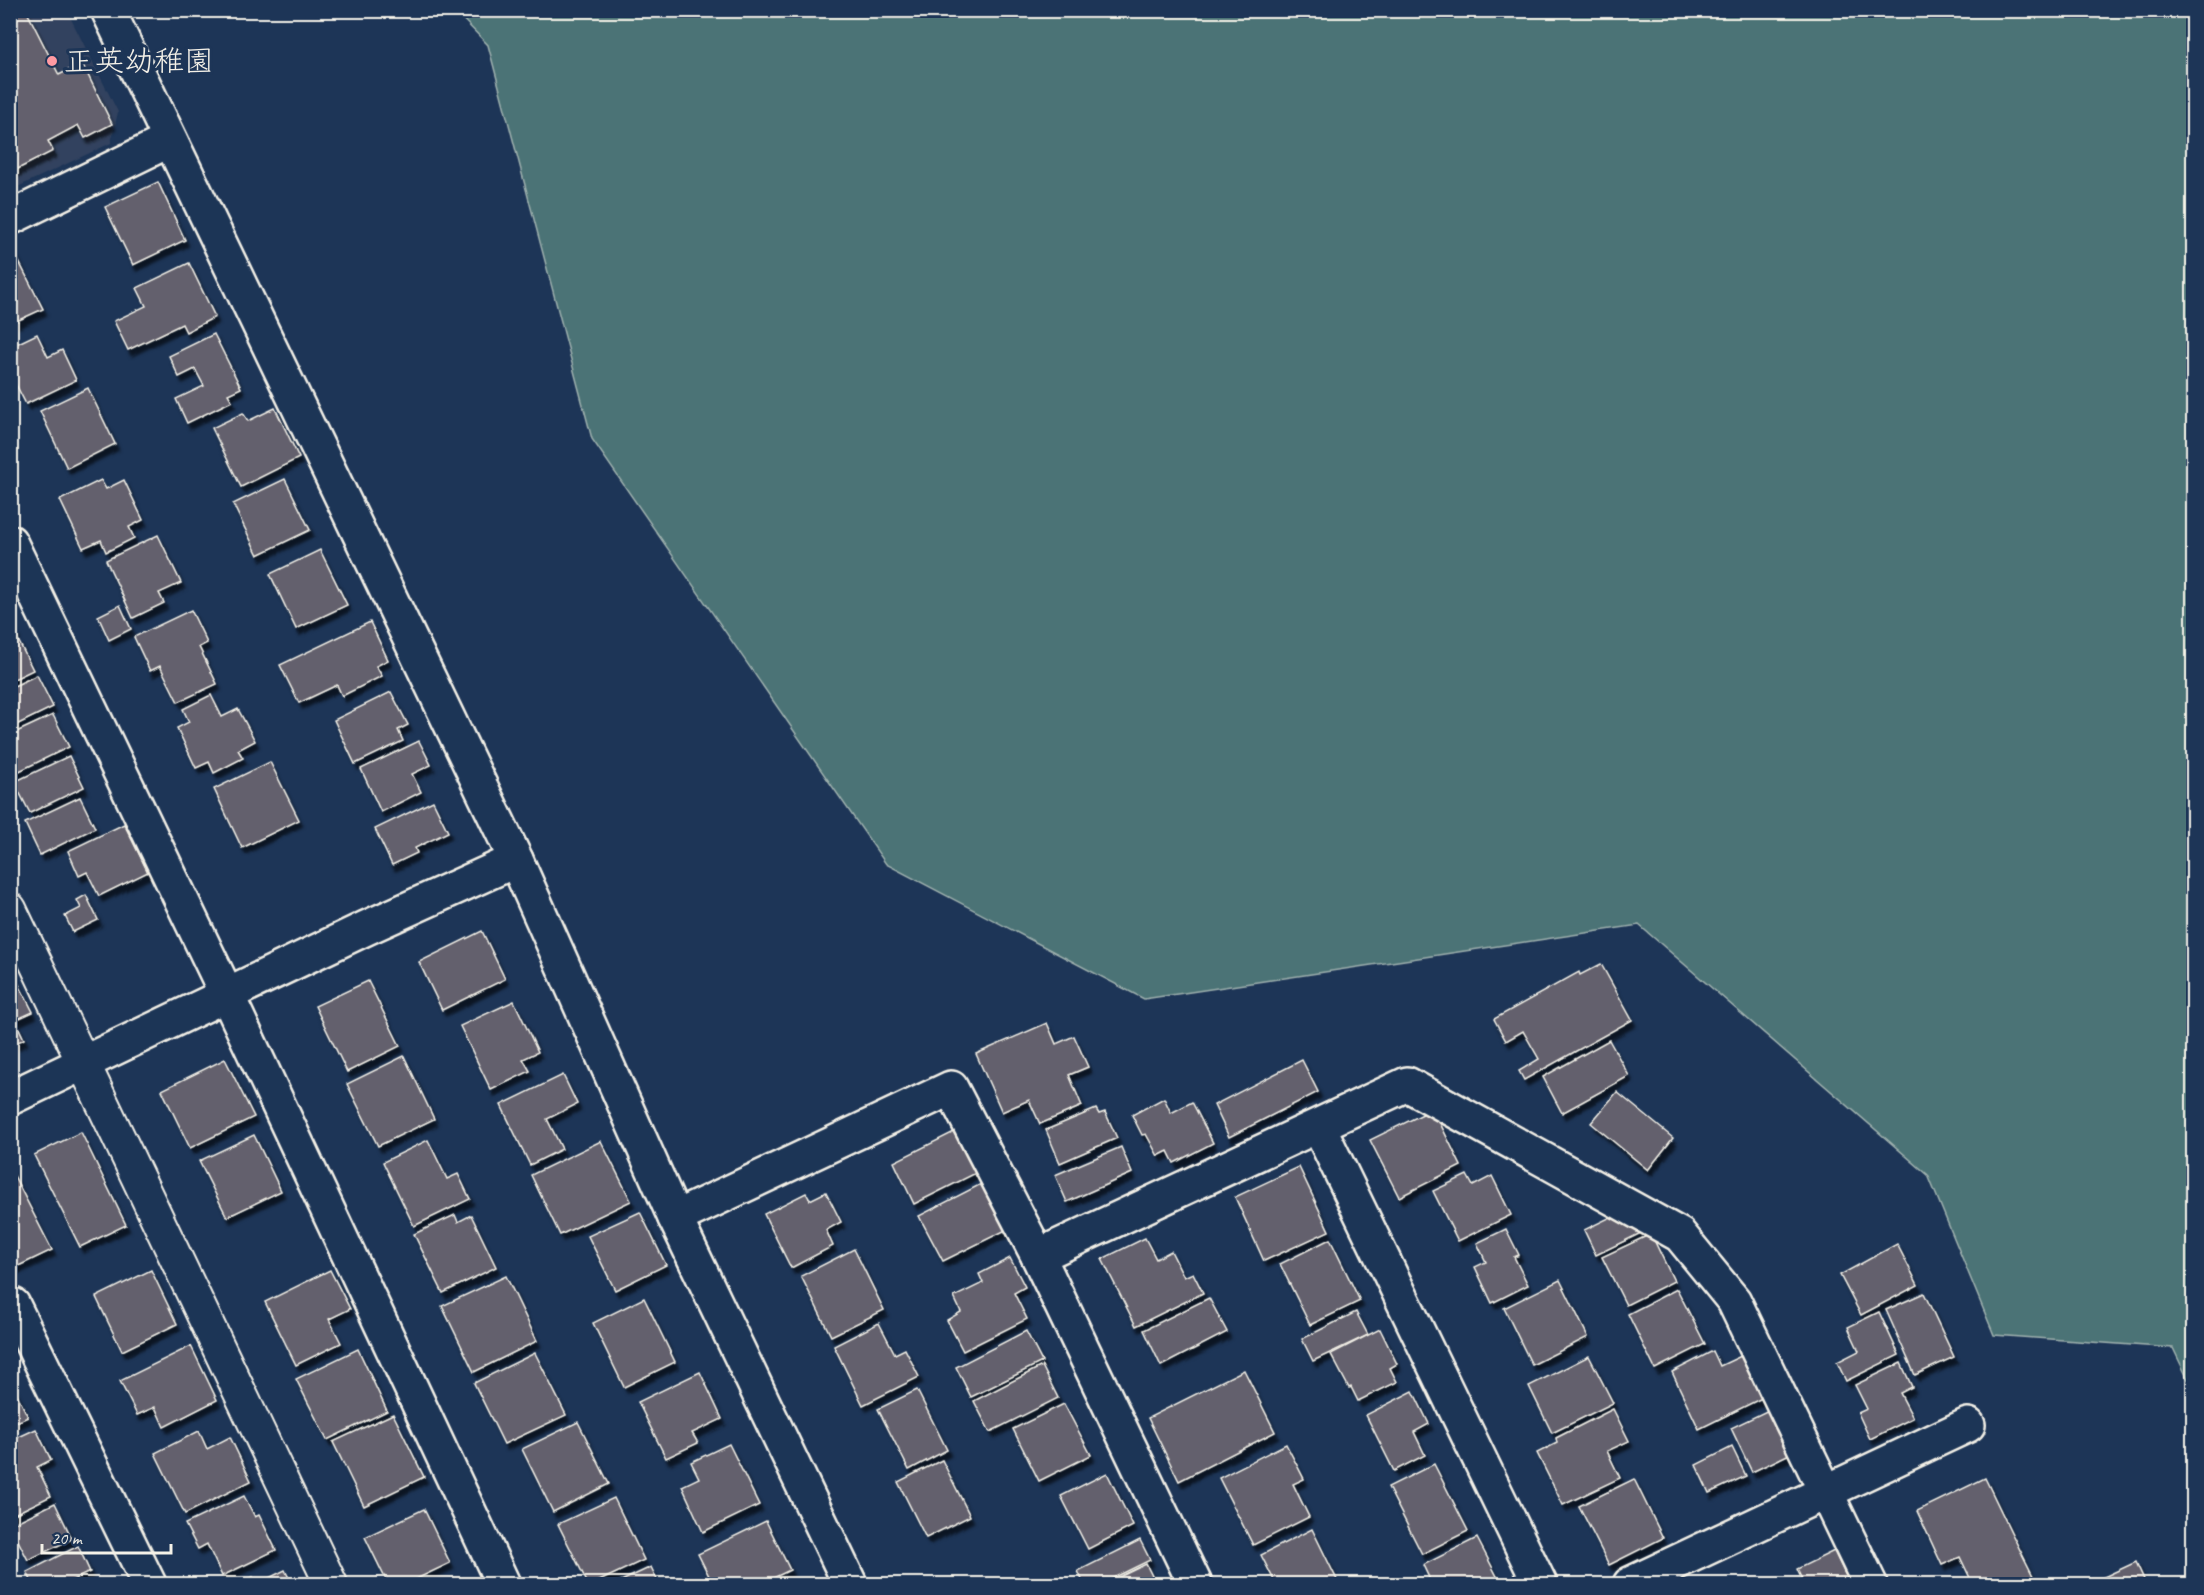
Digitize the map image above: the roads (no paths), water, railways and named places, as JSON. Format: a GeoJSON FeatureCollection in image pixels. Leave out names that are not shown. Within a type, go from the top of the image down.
{"type":"FeatureCollection","features":[{"type":"Feature","properties":{"kind":"street"},"geometry":{"type":"LineString","coordinates":[[108,10],[516,860],[675,1218],[850,1584]]}},
{"type":"Feature","properties":{"kind":"street"},"geometry":{"type":"LineString","coordinates":[[10,218],[170,140]]}},
{"type":"Feature","properties":{"kind":"street"},"geometry":{"type":"LineString","coordinates":[[10,542],[227,995],[503,1584]]}},
{"type":"Feature","properties":{"kind":"street"},"geometry":{"type":"LineString","coordinates":[[10,1098],[366,928],[516,860]]}},
{"type":"Feature","properties":{"kind":"street"},"geometry":{"type":"LineString","coordinates":[[10,909],[331,1584]]}},
{"type":"Feature","properties":{"kind":"street"},"geometry":{"type":"LineString","coordinates":[[1038,1256],[1407,1084],[1680,1235],[1734,1301],[1870,1584]]}},
{"type":"Feature","properties":{"kind":"street"},"geometry":{"type":"LineString","coordinates":[[675,1218],[951,1088],[1038,1256],[1195,1584]]}},
{"type":"Feature","properties":{"kind":"street"},"geometry":{"type":"LineString","coordinates":[[1319,1127],[1540,1584]]}},
{"type":"Feature","properties":{"kind":"street"},"geometry":{"type":"LineString","coordinates":[[10,1306],[14,1305],[149,1584]]}},
{"type":"Feature","properties":{"kind":"street"},"geometry":{"type":"LineString","coordinates":[[1630,1584],[1968,1425]]}},
{"type":"Feature","properties":{"kind":"place","name":"正英幼稚園"},"geometry":{"type":"Point","coordinates":[52,61]}}]}
